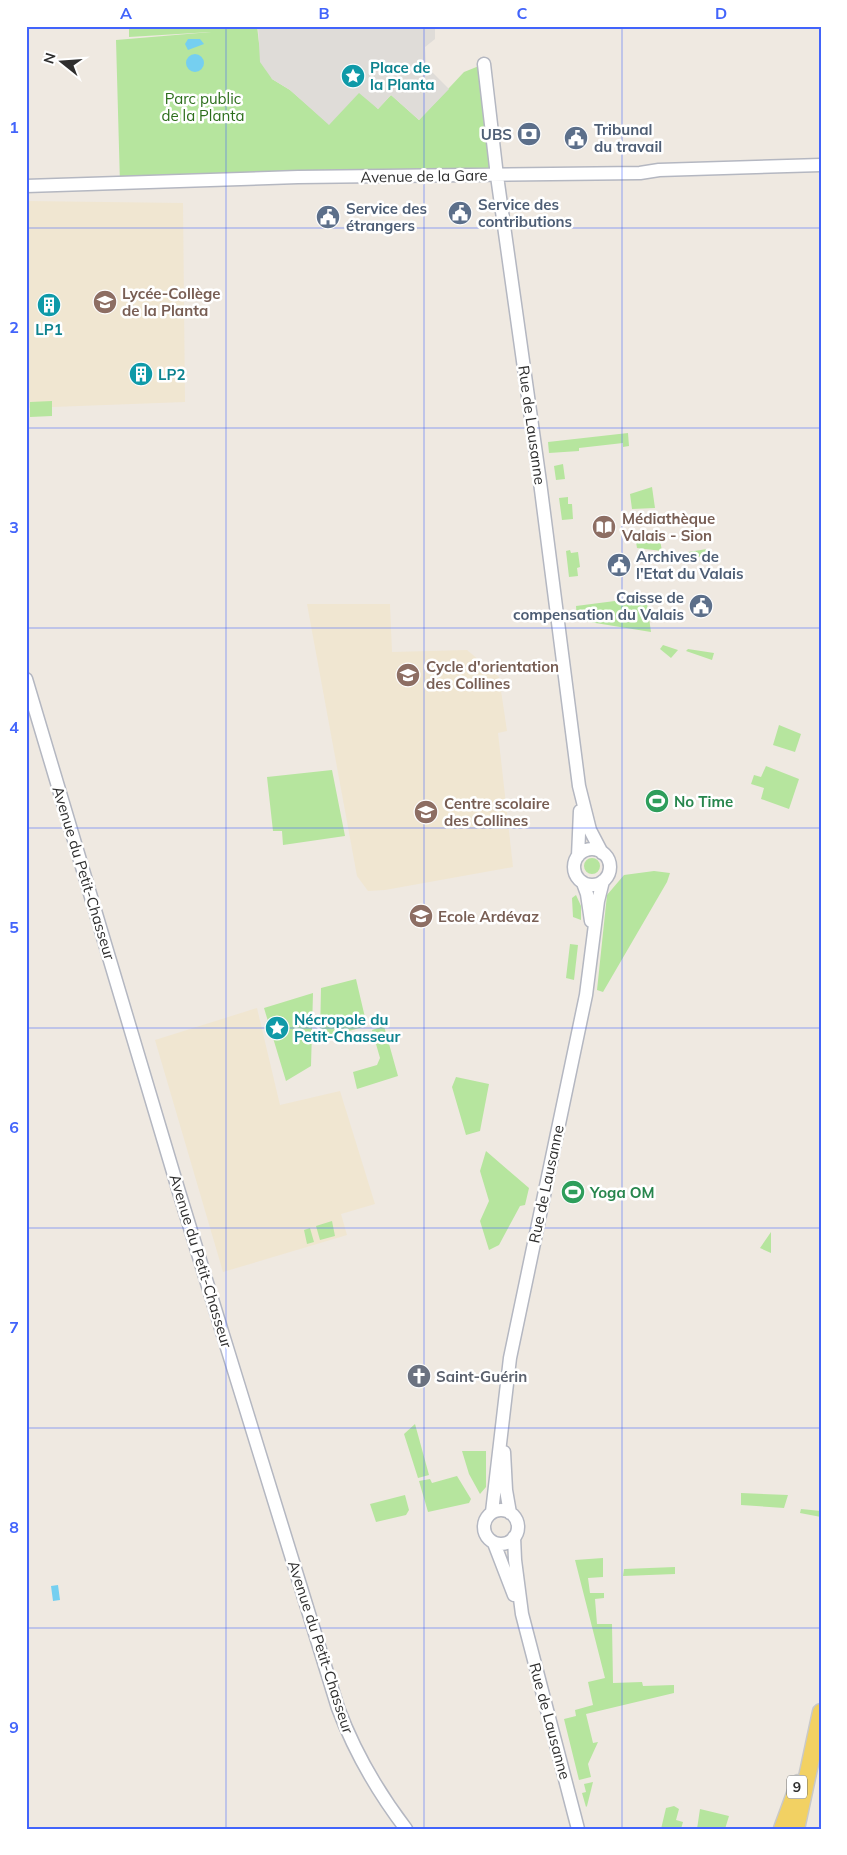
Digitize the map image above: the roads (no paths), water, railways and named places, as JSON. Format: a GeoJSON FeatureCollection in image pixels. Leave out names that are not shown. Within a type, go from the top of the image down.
{"type":"FeatureCollection","features":[{"type":"Feature","properties":{"kind":"main road","name":"9"},"geometry":{"type":"LineString","coordinates":[[796,1829],[821,1712]]}},
{"type":"Feature","properties":{"kind":"main road","name":"9"},"geometry":{"type":"LineString","coordinates":[[782,1829],[813,1746]]}},
{"type":"Feature","properties":{"kind":"street","name":"Rue de Lausanne"},"geometry":{"type":"LineString","coordinates":[[484,64],[496,176],[540,482],[579,786],[590,830],[602,853]]}},
{"type":"Feature","properties":{"kind":"street","name":"Avenue de la Gare"},"geometry":{"type":"LineString","coordinates":[[26,186],[298,178],[496,176],[821,165]]}},
{"type":"Feature","properties":{"kind":"street","name":"Avenue du Petit-Chasseur"},"geometry":{"type":"LineString","coordinates":[[26,679],[179,1192],[338,1708],[367,1774],[406,1829]]}},
{"type":"Feature","properties":{"kind":"street","name":"Rue de Lausanne"},"geometry":{"type":"LineString","coordinates":[[578,856],[579,786]]}},
{"type":"Feature","properties":{"kind":"street"},"geometry":{"type":"LineString","coordinates":[[592,850],[602,853],[608,859],[609,870],[603,881],[593,885],[583,883],[578,879],[574,869],[578,856],[592,850]]}},
{"type":"Feature","properties":{"kind":"street","name":"Rue de Lausanne"},"geometry":{"type":"LineString","coordinates":[[486,1512],[493,1496],[510,1358],[584,1003],[603,881]]}},
{"type":"Feature","properties":{"kind":"street","name":"Rue de Lausanne"},"geometry":{"type":"LineString","coordinates":[[583,883],[588,899],[592,946]]}},
{"type":"Feature","properties":{"kind":"street","name":"Rue de Lausanne"},"geometry":{"type":"LineString","coordinates":[[502,1422],[506,1490],[510,1513]]}},
{"type":"Feature","properties":{"kind":"street"},"geometry":{"type":"LineString","coordinates":[[501,1510],[510,1513],[518,1525],[514,1537],[505,1544],[494,1543],[486,1535],[483,1527],[486,1512],[501,1510]]}},
{"type":"Feature","properties":{"kind":"street","name":"Rue de Lausanne"},"geometry":{"type":"LineString","coordinates":[[514,1537],[522,1614]]}},
{"type":"Feature","properties":{"kind":"street","name":"Rue de Lausanne"},"geometry":{"type":"LineString","coordinates":[[494,1543],[522,1614],[578,1829]]}},
{"type":"Feature","properties":{"kind":"water"},"geometry":{"type":"Polygon","coordinates":[[[188,39],[200,39],[204,44],[188,50],[185,44],[188,39]]]}},
{"type":"Feature","properties":{"kind":"water"},"geometry":{"type":"Polygon","coordinates":[[[191,54],[199,54],[204,59],[202,70],[191,72],[186,67],[186,59],[191,54]]]}},
{"type":"Feature","properties":{"kind":"water"},"geometry":{"type":"Polygon","coordinates":[[[58,1585],[60,1600],[53,1601],[51,1586],[58,1585]]]}},
{"type":"Feature","properties":{"kind":"place","name":"Place de la Planta"},"geometry":{"type":"Point","coordinates":[353,76]}},
{"type":"Feature","properties":{"kind":"place","name":"UBS"},"geometry":{"type":"Point","coordinates":[529,134]}},
{"type":"Feature","properties":{"kind":"place","name":"Tribunal du travail"},"geometry":{"type":"Point","coordinates":[576,138]}},
{"type":"Feature","properties":{"kind":"place","name":"Service des contributions"},"geometry":{"type":"Point","coordinates":[460,213]}},
{"type":"Feature","properties":{"kind":"place","name":"Service des étrangers"},"geometry":{"type":"Point","coordinates":[328,217]}},
{"type":"Feature","properties":{"kind":"place","name":"Lycée-Collège de la Planta"},"geometry":{"type":"Point","coordinates":[105,302]}},
{"type":"Feature","properties":{"kind":"place","name":"LP1"},"geometry":{"type":"Point","coordinates":[49,305]}},
{"type":"Feature","properties":{"kind":"place","name":"LP2"},"geometry":{"type":"Point","coordinates":[141,374]}},
{"type":"Feature","properties":{"kind":"place","name":"Médiathèque Valais - Sion"},"geometry":{"type":"Point","coordinates":[604,527]}},
{"type":"Feature","properties":{"kind":"place","name":"Archives de l'Etat du Valais"},"geometry":{"type":"Point","coordinates":[619,565]}},
{"type":"Feature","properties":{"kind":"place","name":"Caisse de compensation du Valais"},"geometry":{"type":"Point","coordinates":[701,606]}},
{"type":"Feature","properties":{"kind":"place","name":"Cycle d'orientation des Collines"},"geometry":{"type":"Point","coordinates":[408,675]}},
{"type":"Feature","properties":{"kind":"place","name":"No Time"},"geometry":{"type":"Point","coordinates":[657,801]}},
{"type":"Feature","properties":{"kind":"place","name":"Centre scolaire des Collines"},"geometry":{"type":"Point","coordinates":[426,812]}},
{"type":"Feature","properties":{"kind":"place","name":"Ecole Ardévaz"},"geometry":{"type":"Point","coordinates":[421,916]}},
{"type":"Feature","properties":{"kind":"place","name":"Nécropole du Petit-Chasseur"},"geometry":{"type":"Point","coordinates":[277,1028]}},
{"type":"Feature","properties":{"kind":"place","name":"Yoga OM"},"geometry":{"type":"Point","coordinates":[573,1192]}},
{"type":"Feature","properties":{"kind":"place","name":"Saint-Guérin"},"geometry":{"type":"Point","coordinates":[419,1376]}},
{"type":"Feature","properties":{"kind":"park label","name":"Parc public de la Planta"},"geometry":{"type":"Point","coordinates":[203,106]}}]}
